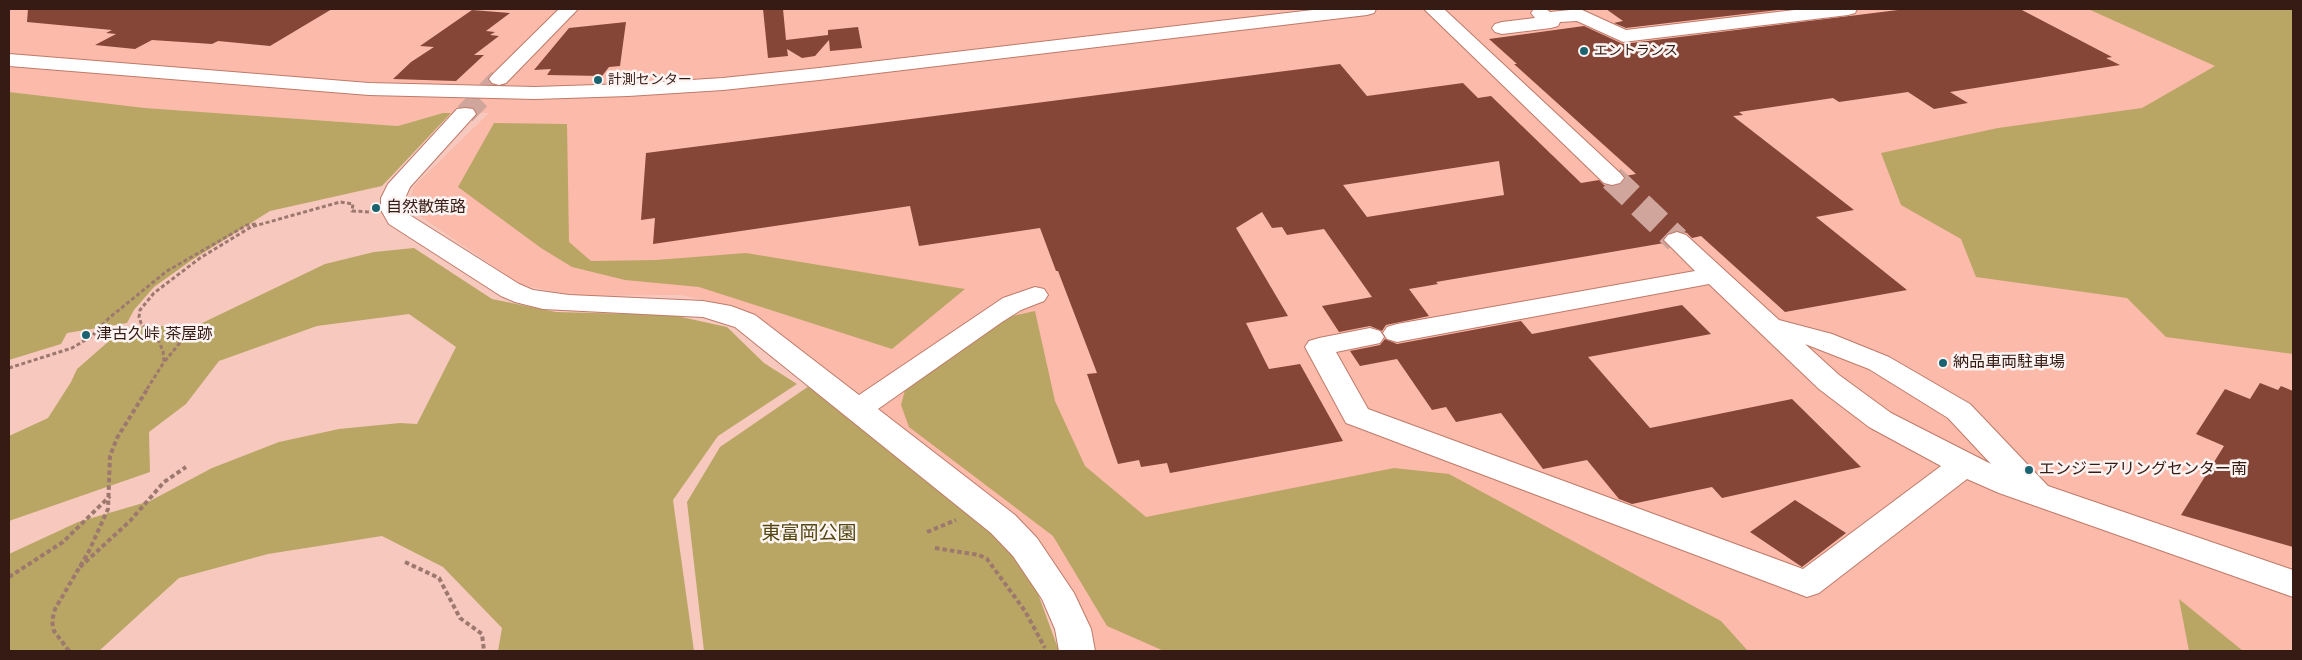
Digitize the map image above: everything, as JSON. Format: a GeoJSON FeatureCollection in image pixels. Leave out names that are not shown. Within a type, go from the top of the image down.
{"type":"FeatureCollection","features":[{"type":"Feature","properties":{"kind":"street"},"geometry":{"type":"LineString","coordinates":[[499,79],[569,9]]}},
{"type":"Feature","properties":{"kind":"street"},"geometry":{"type":"LineString","coordinates":[[9,75],[297,98],[516,106],[673,98],[1367,9]]}},
{"type":"Feature","properties":{"kind":"street"},"geometry":{"type":"LineString","coordinates":[[1433,9],[1612,178]]}},
{"type":"Feature","properties":{"kind":"street"},"geometry":{"type":"LineString","coordinates":[[1541,14],[1580,15],[1623,36],[1848,9]]}},
{"type":"Feature","properties":{"kind":"street"},"geometry":{"type":"LineString","coordinates":[[1502,28],[1551,22],[1541,14]]}},
{"type":"Feature","properties":{"kind":"street"},"geometry":{"type":"LineString","coordinates":[[9,60],[302,85],[452,92],[535,93],[637,89],[849,76],[1320,25]]}},
{"type":"Feature","properties":{"kind":"street"},"geometry":{"type":"LineString","coordinates":[[465,114],[400,184],[393,198],[393,210],[398,219],[510,290],[524,296],[544,301],[569,303],[703,309],[721,312],[744,321],[1003,524],[1025,547],[1057,593],[1072,629],[1077,651]]}},
{"type":"Feature","properties":{"kind":"street"},"geometry":{"type":"LineString","coordinates":[[1677,240],[1829,382],[1880,420],[1964,465],[2038,495],[2293,584]]}},
{"type":"Feature","properties":{"kind":"street"},"geometry":{"type":"LineString","coordinates":[[1714,275],[1319,346],[1358,416],[1807,584],[1964,465]]}},
{"type":"Feature","properties":{"kind":"street"},"geometry":{"type":"LineString","coordinates":[[858,409],[992,316],[1012,304],[1035,295]]}},
{"type":"Feature","properties":{"kind":"street"},"geometry":{"type":"LineString","coordinates":[[1768,326],[1822,340],[1879,363],[1958,411],[2038,495]]}},
{"type":"Feature","properties":{"kind":"path"},"geometry":{"type":"LineString","coordinates":[[164,362],[164,351],[159,342],[141,323],[140,310],[154,293],[200,258],[251,227],[340,202],[353,204],[352,211],[377,212],[393,210]]}},
{"type":"Feature","properties":{"kind":"path"},"geometry":{"type":"LineString","coordinates":[[9,368],[72,348],[92,336],[109,318],[167,272],[247,224],[262,224]]}},
{"type":"Feature","properties":{"kind":"path"},"geometry":{"type":"LineString","coordinates":[[69,651],[54,631],[52,621],[55,609],[100,529],[108,509],[110,456],[117,438],[164,362],[192,328]]}},
{"type":"Feature","properties":{"kind":"path"},"geometry":{"type":"LineString","coordinates":[[76,571],[130,521],[164,482],[186,467]]}},
{"type":"Feature","properties":{"kind":"path"},"geometry":{"type":"LineString","coordinates":[[9,577],[63,542],[110,495]]}},
{"type":"Feature","properties":{"kind":"path"},"geometry":{"type":"LineString","coordinates":[[935,548],[979,555],[988,559],[1025,611],[1046,651]]}},
{"type":"Feature","properties":{"kind":"path"},"geometry":{"type":"LineString","coordinates":[[405,562],[439,578],[460,618],[482,634],[484,651]]}},
{"type":"Feature","properties":{"kind":"shaded area"},"geometry":{"type":"Polygon","coordinates":[[[9,9],[2293,9],[2293,651],[1091,651],[1087,635],[905,431],[740,308],[680,295],[574,296],[521,285],[408,208],[414,186],[489,113],[443,113],[398,126],[145,108],[9,92],[9,9]]]}},
{"type":"Feature","properties":{"kind":"green space"},"geometry":{"type":"Polygon","coordinates":[[[2088,9],[2293,9],[2293,354],[2166,337],[2127,298],[1976,277],[1961,239],[1901,205],[1881,153],[1998,128],[2142,108],[2215,66],[2088,9]]]}},
{"type":"Feature","properties":{"kind":"green space"},"geometry":{"type":"Polygon","coordinates":[[[9,92],[145,108],[398,126],[443,113],[451,113],[382,186],[270,211],[192,260],[154,287],[134,310],[127,323],[67,333],[61,344],[9,360],[9,92]]]}},
{"type":"Feature","properties":{"kind":"green space"},"geometry":{"type":"Polygon","coordinates":[[[494,123],[567,124],[569,242],[591,261],[656,260],[746,253],[965,289],[892,349],[699,287],[625,280],[572,267],[541,248],[458,187],[494,123]]]}},
{"type":"Feature","properties":{"kind":"green space"},"geometry":{"type":"Polygon","coordinates":[[[414,248],[492,299],[556,312],[672,315],[727,327],[764,363],[797,384],[718,436],[673,500],[694,651],[498,651],[502,628],[443,567],[382,536],[268,554],[179,578],[99,651],[9,651],[9,554],[78,522],[150,501],[212,468],[279,442],[339,429],[400,423],[417,424],[456,347],[409,314],[317,326],[219,361],[186,404],[149,432],[150,472],[9,521],[9,436],[48,418],[77,369],[125,327],[198,325],[325,264],[374,252],[414,248]]]}},
{"type":"Feature","properties":{"kind":"green space"},"geometry":{"type":"Polygon","coordinates":[[[1035,311],[1055,401],[1085,466],[1146,517],[1394,468],[1449,474],[1721,621],[1748,651],[1164,651],[1107,626],[1053,536],[909,427],[901,405],[905,390],[928,369],[1003,318],[1035,311]]]}},
{"type":"Feature","properties":{"kind":"green space","name":"東富岡公園"},"geometry":{"type":"Polygon","coordinates":[[[809,386],[986,525],[1012,553],[1037,591],[1059,651],[704,651],[687,502],[720,447],[809,386]]]}},
{"type":"Feature","properties":{"kind":"green space"},"geometry":{"type":"Polygon","coordinates":[[[2179,599],[2243,651],[2189,651],[2179,599]]]}},
{"type":"Feature","properties":{"kind":"building"},"geometry":{"type":"Polygon","coordinates":[[[28,9],[332,9],[270,46],[218,41],[212,44],[152,40],[135,49],[95,45],[116,34],[106,33],[112,30],[27,22],[28,9]]]}},
{"type":"Feature","properties":{"kind":"building"},"geometry":{"type":"Polygon","coordinates":[[[763,9],[783,9],[786,40],[828,35],[828,30],[858,27],[862,48],[830,51],[829,40],[815,56],[802,58],[787,49],[788,56],[768,58],[763,9]]]}},
{"type":"Feature","properties":{"kind":"building"},"geometry":{"type":"Polygon","coordinates":[[[1606,9],[1778,10],[1626,28],[1614,23],[1623,21],[1606,9]]]}},
{"type":"Feature","properties":{"kind":"building"},"geometry":{"type":"Polygon","coordinates":[[[1906,9],[2020,9],[2112,57],[2106,58],[2120,65],[1950,92],[1968,103],[1934,109],[1908,92],[1839,102],[1833,98],[1739,112],[1743,115],[1733,116],[1854,210],[1816,217],[1907,290],[1785,312],[1701,236],[1692,238],[1687,233],[1676,230],[1667,234],[1662,240],[1664,243],[1436,282],[1438,284],[1409,289],[1429,316],[1386,325],[1382,331],[1370,326],[1339,332],[1322,306],[1372,297],[1324,229],[1287,235],[1282,227],[1272,228],[1262,212],[1236,228],[1288,316],[1246,323],[1269,369],[1300,364],[1343,441],[1170,473],[1167,463],[1141,467],[1139,460],[1118,464],[1087,374],[1097,373],[1040,228],[919,246],[910,206],[653,244],[655,218],[641,220],[646,153],[1340,64],[1367,96],[1463,83],[1478,98],[1491,96],[1581,183],[1599,180],[1604,185],[1612,187],[1621,184],[1625,176],[1636,174],[1514,64],[1517,64],[1489,39],[1584,26],[1623,44],[1906,9]],[[1499,161],[1343,185],[1367,217],[1504,195],[1499,161]]]}},
{"type":"Feature","properties":{"kind":"building"},"geometry":{"type":"Polygon","coordinates":[[[472,10],[510,13],[486,31],[495,32],[490,35],[499,36],[474,55],[484,55],[456,81],[393,79],[411,62],[434,47],[420,46],[472,10]]]}},
{"type":"Feature","properties":{"kind":"building"},"geometry":{"type":"Polygon","coordinates":[[[626,22],[620,66],[609,67],[602,76],[547,75],[551,69],[534,70],[569,28],[626,22]]]}},
{"type":"Feature","properties":{"kind":"building"},"geometry":{"type":"Polygon","coordinates":[[[1682,305],[1711,334],[1588,357],[1650,428],[1792,399],[1861,467],[1722,498],[1712,487],[1632,504],[1619,499],[1587,460],[1543,469],[1501,413],[1456,422],[1446,407],[1432,410],[1397,359],[1360,366],[1350,351],[1380,345],[1385,339],[1397,344],[1521,321],[1532,334],[1682,305]]]}},
{"type":"Feature","properties":{"kind":"building"},"geometry":{"type":"Polygon","coordinates":[[[2260,383],[2278,390],[2281,386],[2293,391],[2293,547],[2181,515],[2224,446],[2196,434],[2225,389],[2250,399],[2260,383]]]}},
{"type":"Feature","properties":{"kind":"building"},"geometry":{"type":"Polygon","coordinates":[[[1795,500],[1846,533],[1802,567],[1750,532],[1795,500]]]}},
{"type":"Feature","properties":{"kind":"tunnel"},"geometry":{"type":"LineString","coordinates":[[465,114],[499,79]]}},
{"type":"Feature","properties":{"kind":"tunnel"},"geometry":{"type":"LineString","coordinates":[[1612,178],[1677,240]]}},
{"type":"Feature","properties":{"kind":"place","name":"エントランス"},"geometry":{"type":"Point","coordinates":[1584,51]}},
{"type":"Feature","properties":{"kind":"place","name":"計測センター"},"geometry":{"type":"Point","coordinates":[598,80]}},
{"type":"Feature","properties":{"kind":"place","name":"自然散策路"},"geometry":{"type":"Point","coordinates":[376,208]}},
{"type":"Feature","properties":{"kind":"place","name":"津古久峠 茶屋跡"},"geometry":{"type":"Point","coordinates":[86,335]}},
{"type":"Feature","properties":{"kind":"place","name":"納品車両駐車場"},"geometry":{"type":"Point","coordinates":[1943,363]}},
{"type":"Feature","properties":{"kind":"place","name":"エンジニアリングセンター南"},"geometry":{"type":"Point","coordinates":[2029,470]}}]}
